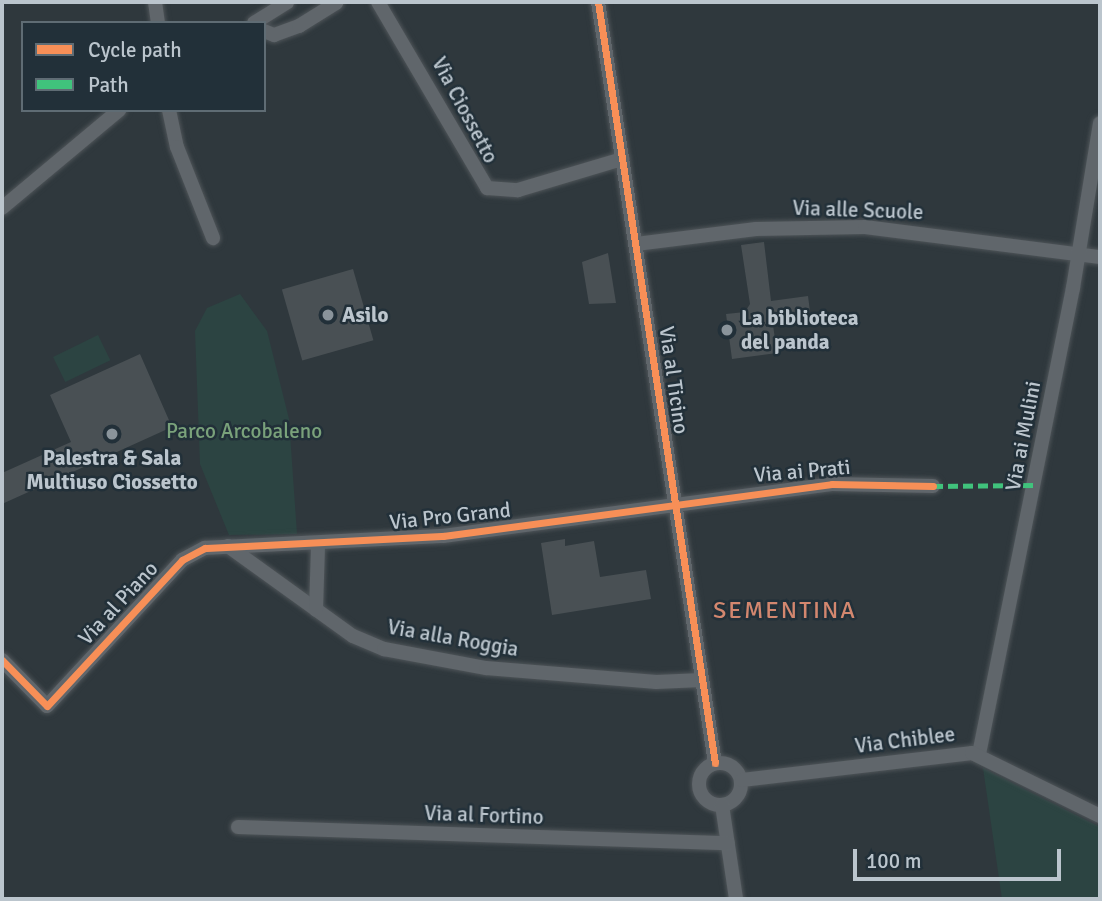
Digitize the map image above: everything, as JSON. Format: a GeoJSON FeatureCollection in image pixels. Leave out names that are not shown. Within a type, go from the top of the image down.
{"type":"FeatureCollection","features":[{"type":"Feature","properties":{"kind":"street"},"geometry":{"type":"LineString","coordinates":[[155,2],[158,21]]}},
{"type":"Feature","properties":{"kind":"street"},"geometry":{"type":"LineString","coordinates":[[257,21],[287,2]]}},
{"type":"Feature","properties":{"kind":"street","name":"Via Ciossetto"},"geometry":{"type":"LineString","coordinates":[[378,2],[487,188],[518,190],[622,159]]}},
{"type":"Feature","properties":{"kind":"street","name":"Via al Ticino"},"geometry":{"type":"LineString","coordinates":[[598,2],[715,763]]}},
{"type":"Feature","properties":{"kind":"street"},"geometry":{"type":"LineString","coordinates":[[266,32],[274,35],[299,26],[336,3]]}},
{"type":"Feature","properties":{"kind":"street"},"geometry":{"type":"LineString","coordinates":[[2,208],[117,112]]}},
{"type":"Feature","properties":{"kind":"street"},"geometry":{"type":"LineString","coordinates":[[169,112],[177,148],[213,238]]}},
{"type":"Feature","properties":{"kind":"street","name":"Via ai Mulini"},"geometry":{"type":"LineString","coordinates":[[979,754],[1078,254],[1100,124]]}},
{"type":"Feature","properties":{"kind":"street","name":"Via alle Scuole"},"geometry":{"type":"LineString","coordinates":[[636,244],[756,229],[864,227],[1100,257]]}},
{"type":"Feature","properties":{"kind":"street","name":"Via ai Prati"},"geometry":{"type":"LineString","coordinates":[[675,504],[832,484],[933,486]]}},
{"type":"Feature","properties":{"kind":"street","name":"Via Pro Grand"},"geometry":{"type":"LineString","coordinates":[[228,546],[318,545],[480,532],[675,504]]}},
{"type":"Feature","properties":{"kind":"street"},"geometry":{"type":"LineString","coordinates":[[316,610],[318,545]]}},
{"type":"Feature","properties":{"kind":"street","name":"Via alla Roggia"},"geometry":{"type":"LineString","coordinates":[[228,546],[316,610],[374,646],[486,668],[656,682],[702,680]]}},
{"type":"Feature","properties":{"kind":"street","name":"Via al Piano"},"geometry":{"type":"LineString","coordinates":[[2,660],[47,706],[188,555],[228,546]]}},
{"type":"Feature","properties":{"kind":"street","name":"Via Chiblee"},"geometry":{"type":"LineString","coordinates":[[742,780],[979,754],[1100,816]]}},
{"type":"Feature","properties":{"kind":"street"},"geometry":{"type":"LineString","coordinates":[[715,763],[732,765],[742,780],[737,797],[723,805],[710,803],[699,788],[703,771],[715,763]]}},
{"type":"Feature","properties":{"kind":"street"},"geometry":{"type":"LineString","coordinates":[[723,805],[736,899]]}},
{"type":"Feature","properties":{"kind":"street","name":"Via al Fortino"},"geometry":{"type":"LineString","coordinates":[[238,827],[728,844]]}},
{"type":"Feature","properties":{"kind":"green space","name":"Parco Arcobaleno"},"geometry":{"type":"Polygon","coordinates":[[[240,294],[267,331],[289,419],[297,534],[229,535],[200,464],[195,331],[207,308],[240,294]]]}},
{"type":"Feature","properties":{"kind":"green space"},"geometry":{"type":"Polygon","coordinates":[[[98,335],[110,360],[65,382],[53,357],[98,335]]]}},
{"type":"Feature","properties":{"kind":"green space"},"geometry":{"type":"Polygon","coordinates":[[[983,768],[1100,827],[1100,899],[1002,899],[983,768]]]}},
{"type":"Feature","properties":{"kind":"building"},"geometry":{"type":"Polygon","coordinates":[[[764,242],[771,301],[808,296],[811,319],[773,325],[777,353],[732,359],[726,314],[745,312],[750,304],[741,245],[764,242]]]}},
{"type":"Feature","properties":{"kind":"building"},"geometry":{"type":"Polygon","coordinates":[[[608,253],[616,303],[589,304],[582,262],[608,253]]]}},
{"type":"Feature","properties":{"kind":"building","name":"Asilo"},"geometry":{"type":"Polygon","coordinates":[[[353,269],[373,340],[302,361],[282,289],[353,269]]]}},
{"type":"Feature","properties":{"kind":"building","name":"Palestra & Sala Multiuso Ciossetto"},"geometry":{"type":"Polygon","coordinates":[[[140,354],[172,427],[2,504],[2,473],[71,442],[50,395],[140,354]]]}},
{"type":"Feature","properties":{"kind":"building"},"geometry":{"type":"Polygon","coordinates":[[[565,539],[565,546],[594,541],[600,577],[646,570],[651,599],[552,615],[541,543],[565,539]]]}},
{"type":"Feature","properties":{"kind":"marked path"},"geometry":{"type":"LineString","coordinates":[[933,486],[1035,485]]}},
{"type":"Feature","properties":{"kind":"cycle path"},"geometry":{"type":"LineString","coordinates":[[598,2],[715,763]]}},
{"type":"Feature","properties":{"kind":"cycle path"},"geometry":{"type":"LineString","coordinates":[[2,660],[47,706],[182,560],[205,548],[443,536],[832,484],[933,486]]}},
{"type":"Feature","properties":{"kind":"place","name":"Asilo"},"geometry":{"type":"Point","coordinates":[328,315]}},
{"type":"Feature","properties":{"kind":"place","name":"La biblioteca del panda"},"geometry":{"type":"Point","coordinates":[727,330]}},
{"type":"Feature","properties":{"kind":"place","name":"Palestra & Sala Multiuso Ciossetto"},"geometry":{"type":"Point","coordinates":[112,434]}},
{"type":"Feature","properties":{"kind":"district","name":"SEMENTINA"},"geometry":{"type":"Point","coordinates":[785,611]}}]}
